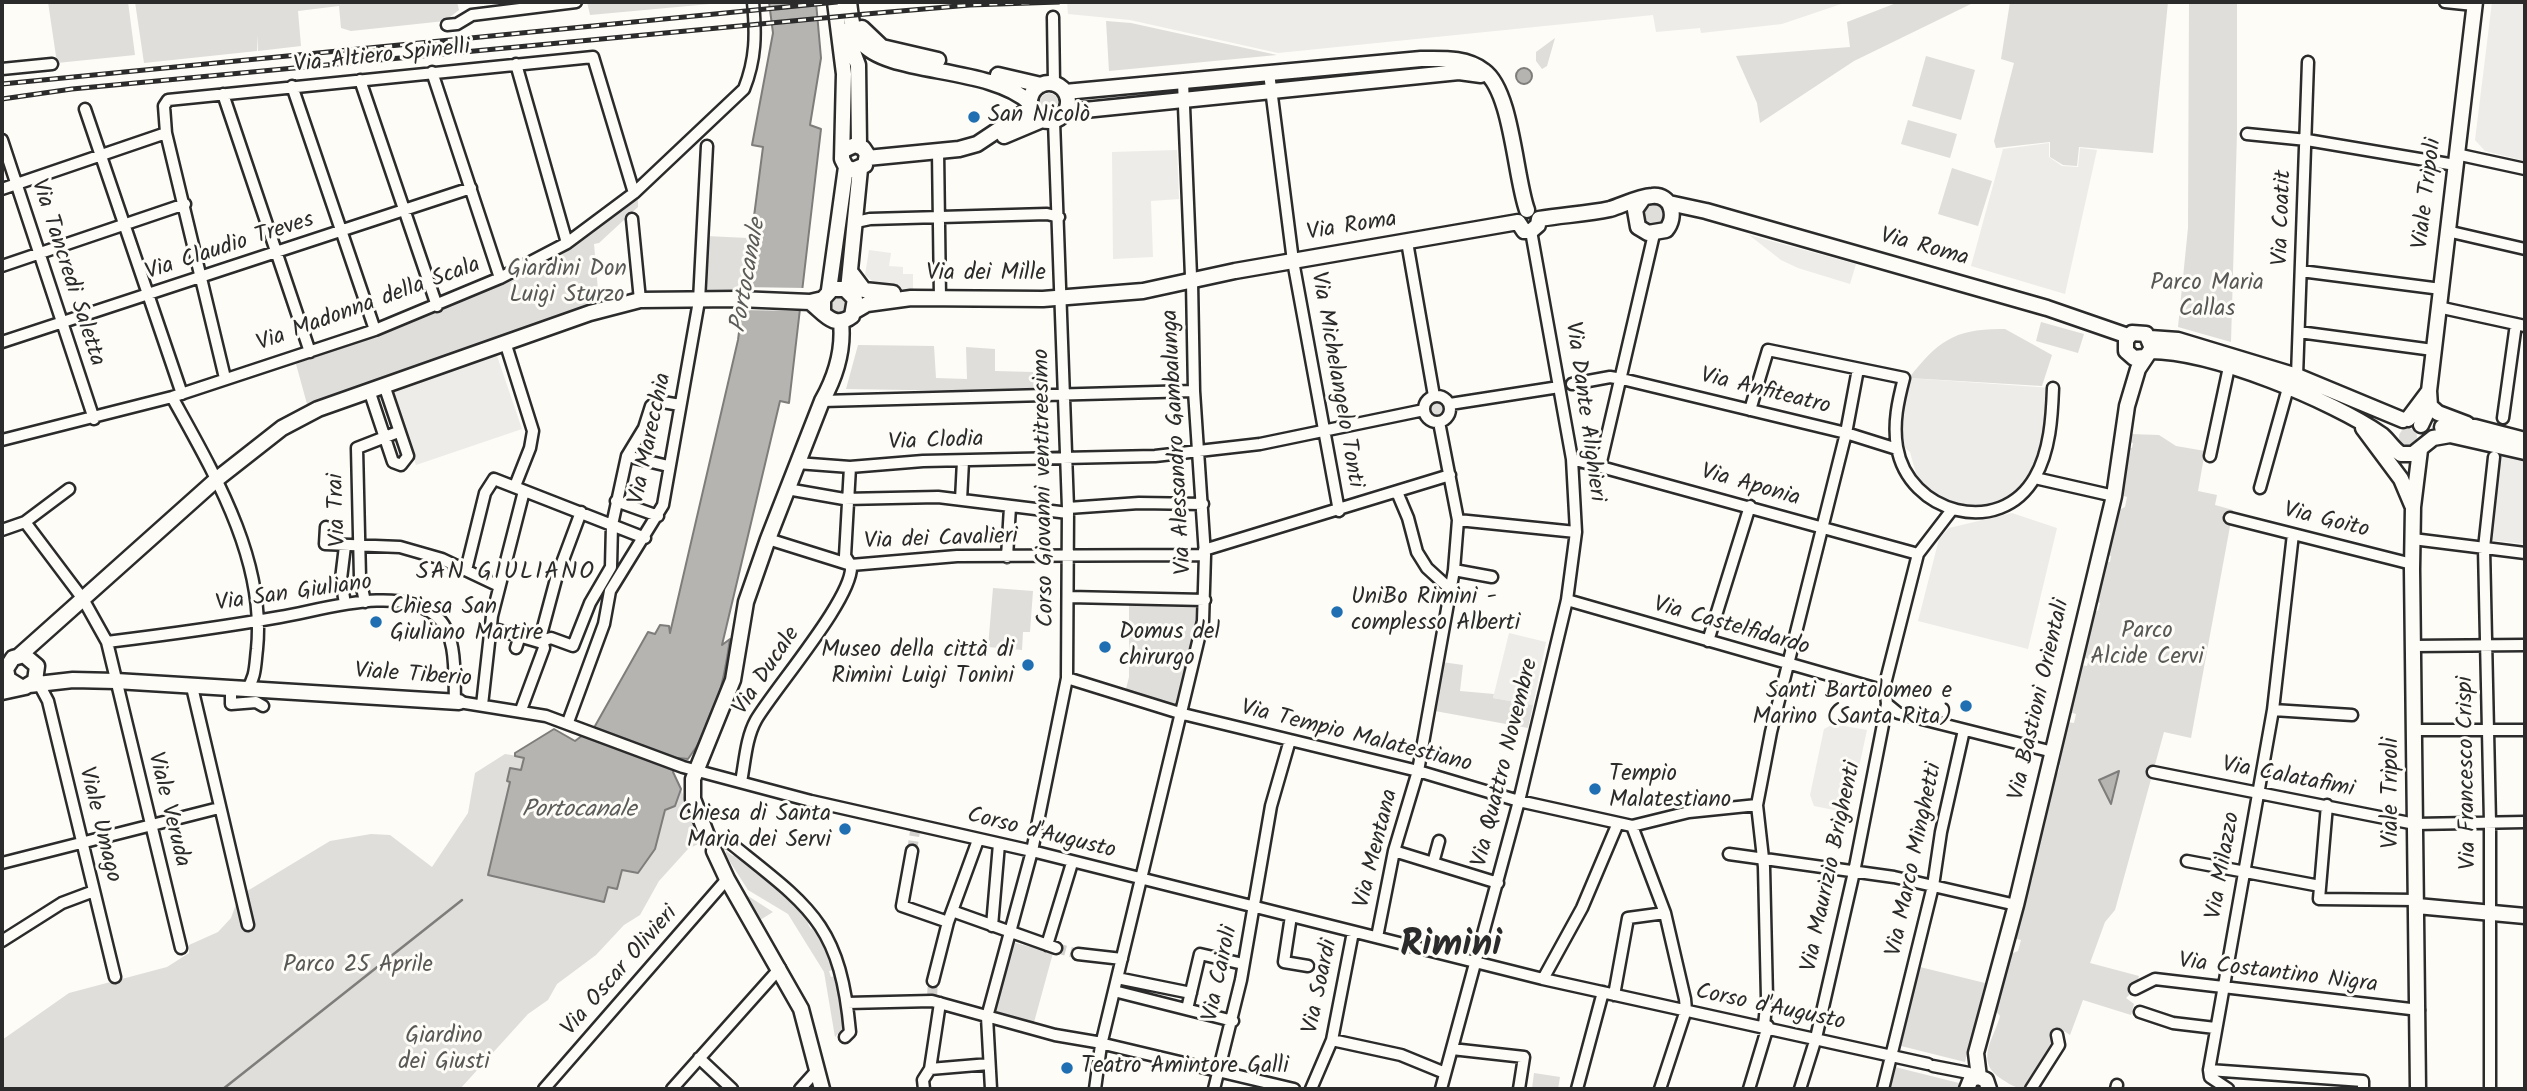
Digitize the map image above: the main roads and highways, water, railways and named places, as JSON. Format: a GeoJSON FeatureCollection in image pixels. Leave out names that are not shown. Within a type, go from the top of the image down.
{"type":"FeatureCollection","features":[{"type":"Feature","properties":{"kind":"water","name":"Portocanale"},"geometry":{"type":"Polygon","coordinates":[[[769,2],[816,2],[821,58],[810,125],[821,129],[789,403],[780,401],[722,645],[730,639],[717,702],[705,732],[688,759],[678,758],[673,772],[681,789],[675,806],[665,810],[655,849],[638,873],[622,870],[617,889],[608,887],[604,902],[488,875],[510,782],[507,781],[510,768],[521,770],[524,758],[515,756],[515,753],[554,729],[575,741],[595,726],[648,632],[655,634],[660,625],[669,626],[670,633],[738,340],[763,147],[752,145],[773,33],[769,2]]]}},
{"type":"Feature","properties":{"kind":"water"},"geometry":{"type":"Polygon","coordinates":[[[1521,68],[1527,68],[1532,76],[1530,82],[1521,84],[1516,79],[1516,73],[1521,68]]]}},
{"type":"Feature","properties":{"kind":"water"},"geometry":{"type":"Polygon","coordinates":[[[2119,771],[2111,804],[2099,780],[2119,771]]]}},
{"type":"Feature","properties":{"kind":"waterway"},"geometry":{"type":"LineString","coordinates":[[223,1089],[462,900]]}},
{"type":"Feature","properties":{"kind":"tunnel"},"geometry":{"type":"LineString","coordinates":[[912,851],[915,831]]}},
{"type":"Feature","properties":{"kind":"tunnel"},"geometry":{"type":"LineString","coordinates":[[1056,948],[1078,954]]}},
{"type":"Feature","properties":{"kind":"tunnel"},"geometry":{"type":"LineString","coordinates":[[932,997],[933,981]]}},
{"type":"Feature","properties":{"kind":"railway"},"geometry":{"type":"LineString","coordinates":[[2,84],[837,2]]}},
{"type":"Feature","properties":{"kind":"railway"},"geometry":{"type":"LineString","coordinates":[[2,99],[72,89],[866,14],[970,5],[1059,2]]}},
{"type":"Feature","properties":{"kind":"place","name":"San Nicolò"},"geometry":{"type":"Point","coordinates":[974,117]}},
{"type":"Feature","properties":{"kind":"place","name":"UniBo Rimini - complesso Alberti"},"geometry":{"type":"Point","coordinates":[1337,612]}},
{"type":"Feature","properties":{"kind":"place","name":"Chiesa San Giuliano Martire"},"geometry":{"type":"Point","coordinates":[376,622]}},
{"type":"Feature","properties":{"kind":"place","name":"Domus del chirurgo"},"geometry":{"type":"Point","coordinates":[1105,647]}},
{"type":"Feature","properties":{"kind":"place","name":"Museo della città di Rimini Luigi Tonini"},"geometry":{"type":"Point","coordinates":[1028,665]}},
{"type":"Feature","properties":{"kind":"place","name":"Santi Bartolomeo e Marino (Santa Rita)"},"geometry":{"type":"Point","coordinates":[1966,706]}},
{"type":"Feature","properties":{"kind":"place","name":"Tempio Malatestiano"},"geometry":{"type":"Point","coordinates":[1595,789]}},
{"type":"Feature","properties":{"kind":"place","name":"Chiesa di Santa Maria dei Servi"},"geometry":{"type":"Point","coordinates":[845,829]}},
{"type":"Feature","properties":{"kind":"place","name":"Teatro Amintore Galli"},"geometry":{"type":"Point","coordinates":[1067,1068]}},
{"type":"Feature","properties":{"kind":"district","name":"SAN GIULIANO"},"geometry":{"type":"Point","coordinates":[506,574]}},
{"type":"Feature","properties":{"kind":"district","name":"Rimini"},"geometry":{"type":"Point","coordinates":[1451,949]}},
{"type":"Feature","properties":{"kind":"park label","name":"Giardini Don Luigi Sturzo"},"geometry":{"type":"Point","coordinates":[567,284]}},
{"type":"Feature","properties":{"kind":"park label","name":"Parco Maria Callas"},"geometry":{"type":"Point","coordinates":[2207,298]}},
{"type":"Feature","properties":{"kind":"park label","name":"Parco Alcide Cervi"},"geometry":{"type":"Point","coordinates":[2147,646]}},
{"type":"Feature","properties":{"kind":"park label","name":"Parco 25 Aprile"},"geometry":{"type":"Point","coordinates":[358,967]}},
{"type":"Feature","properties":{"kind":"park label","name":"Giardino dei Giusti"},"geometry":{"type":"Point","coordinates":[444,1051]}}]}
